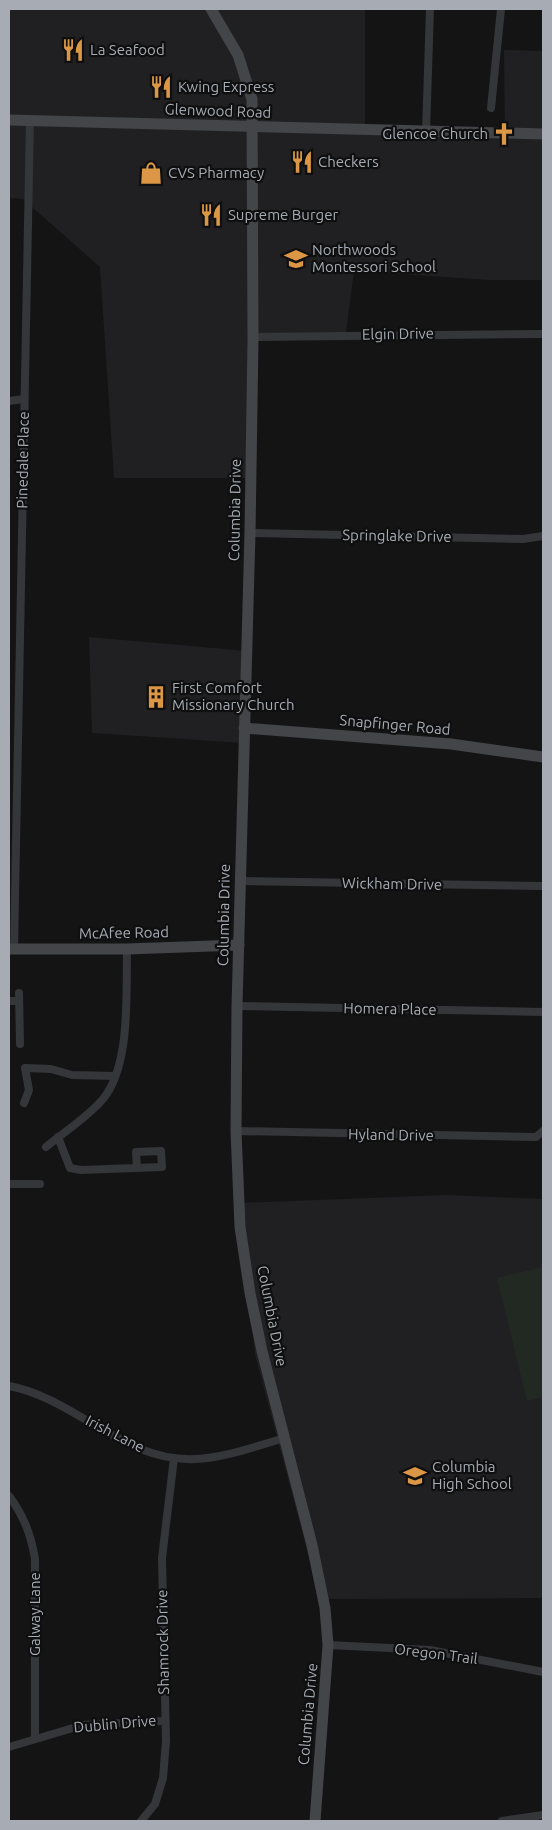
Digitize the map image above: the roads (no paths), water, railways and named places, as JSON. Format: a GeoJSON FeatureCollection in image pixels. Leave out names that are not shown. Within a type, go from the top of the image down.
{"type":"FeatureCollection","features":[{"type":"Feature","properties":{"kind":"main road","name":"Columbia Drive"},"geometry":{"type":"LineString","coordinates":[[211,9],[238,55],[252,99],[254,337],[237,1006],[236,1131],[240,1227],[250,1293],[325,1608],[328,1646],[315,1821]]}},
{"type":"Feature","properties":{"kind":"main road","name":"Glenwood Road"},"geometry":{"type":"LineString","coordinates":[[9,120],[543,134]]}},
{"type":"Feature","properties":{"kind":"main road","name":"Snapfinger Road"},"geometry":{"type":"LineString","coordinates":[[244,728],[451,744],[543,757]]}},
{"type":"Feature","properties":{"kind":"main road","name":"McAfee Road"},"geometry":{"type":"LineString","coordinates":[[11,949],[127,949],[239,945]]}},
{"type":"Feature","properties":{"kind":"street"},"geometry":{"type":"LineString","coordinates":[[426,132],[430,9]]}},
{"type":"Feature","properties":{"kind":"street"},"geometry":{"type":"LineString","coordinates":[[491,108],[500,9]]}},
{"type":"Feature","properties":{"kind":"street","name":"Pinedale Place"},"geometry":{"type":"LineString","coordinates":[[11,949],[30,120]]}},
{"type":"Feature","properties":{"kind":"street","name":"Elgin Drive"},"geometry":{"type":"LineString","coordinates":[[254,337],[543,334]]}},
{"type":"Feature","properties":{"kind":"street"},"geometry":{"type":"LineString","coordinates":[[9,401],[24,399]]}},
{"type":"Feature","properties":{"kind":"street","name":"Springlake Drive"},"geometry":{"type":"LineString","coordinates":[[250,533],[523,539],[543,536]]}},
{"type":"Feature","properties":{"kind":"street","name":"Wickham Drive"},"geometry":{"type":"LineString","coordinates":[[240,881],[543,886]]}},
{"type":"Feature","properties":{"kind":"street"},"geometry":{"type":"LineString","coordinates":[[46,1146],[102,1100],[114,1083],[123,1046],[126,1022],[127,949]]}},
{"type":"Feature","properties":{"kind":"street"},"geometry":{"type":"LineString","coordinates":[[9,1001],[20,997],[20,1044]]}},
{"type":"Feature","properties":{"kind":"street","name":"Homera Place"},"geometry":{"type":"LineString","coordinates":[[237,1006],[543,1012]]}},
{"type":"Feature","properties":{"kind":"street"},"geometry":{"type":"LineString","coordinates":[[24,1103],[30,1090],[25,1068],[52,1069],[72,1075],[115,1076]]}},
{"type":"Feature","properties":{"kind":"street","name":"Hyland Drive"},"geometry":{"type":"LineString","coordinates":[[236,1131],[536,1137],[543,1131]]}},
{"type":"Feature","properties":{"kind":"street"},"geometry":{"type":"LineString","coordinates":[[58,1137],[70,1168],[81,1170],[137,1168]]}},
{"type":"Feature","properties":{"kind":"street"},"geometry":{"type":"LineString","coordinates":[[9,1184],[40,1184]]}},
{"type":"Feature","properties":{"kind":"street","name":"Irish Lane"},"geometry":{"type":"LineString","coordinates":[[9,1386],[39,1394],[130,1445],[161,1456],[195,1459],[218,1456],[285,1438]]}},
{"type":"Feature","properties":{"kind":"street","name":"Shamrock Drive"},"geometry":{"type":"LineString","coordinates":[[141,1821],[155,1804],[163,1778],[166,1741],[164,1721],[162,1558],[174,1458]]}},
{"type":"Feature","properties":{"kind":"street","name":"Galway Lane"},"geometry":{"type":"LineString","coordinates":[[9,1496],[20,1511],[32,1538],[35,1559],[35,1738]]}},
{"type":"Feature","properties":{"kind":"street","name":"Oregon Trail"},"geometry":{"type":"LineString","coordinates":[[328,1646],[430,1650],[543,1672]]}},
{"type":"Feature","properties":{"kind":"street","name":"Dublin Drive"},"geometry":{"type":"LineString","coordinates":[[9,1747],[83,1725],[164,1721]]}},
{"type":"Feature","properties":{"kind":"street"},"geometry":{"type":"LineString","coordinates":[[502,1821],[543,1815]]}},
{"type":"Feature","properties":{"kind":"place","name":"La Seafood"},"geometry":{"type":"Point","coordinates":[73,50]}},
{"type":"Feature","properties":{"kind":"place","name":"Kwing Express"},"geometry":{"type":"Point","coordinates":[161,87]}},
{"type":"Feature","properties":{"kind":"place","name":"Glencoe Church"},"geometry":{"type":"Point","coordinates":[504,134]}},
{"type":"Feature","properties":{"kind":"place","name":"Checkers"},"geometry":{"type":"Point","coordinates":[302,162]}},
{"type":"Feature","properties":{"kind":"place","name":"CVS Pharmacy"},"geometry":{"type":"Point","coordinates":[151,173]}},
{"type":"Feature","properties":{"kind":"place","name":"Supreme Burger"},"geometry":{"type":"Point","coordinates":[211,215]}},
{"type":"Feature","properties":{"kind":"place","name":"Northwoods Montessori School"},"geometry":{"type":"Point","coordinates":[296,259]}},
{"type":"Feature","properties":{"kind":"place","name":"First Comfort Missionary Church"},"geometry":{"type":"Point","coordinates":[156,697]}},
{"type":"Feature","properties":{"kind":"place","name":"Columbia High School"},"geometry":{"type":"Point","coordinates":[415,1476]}}]}
